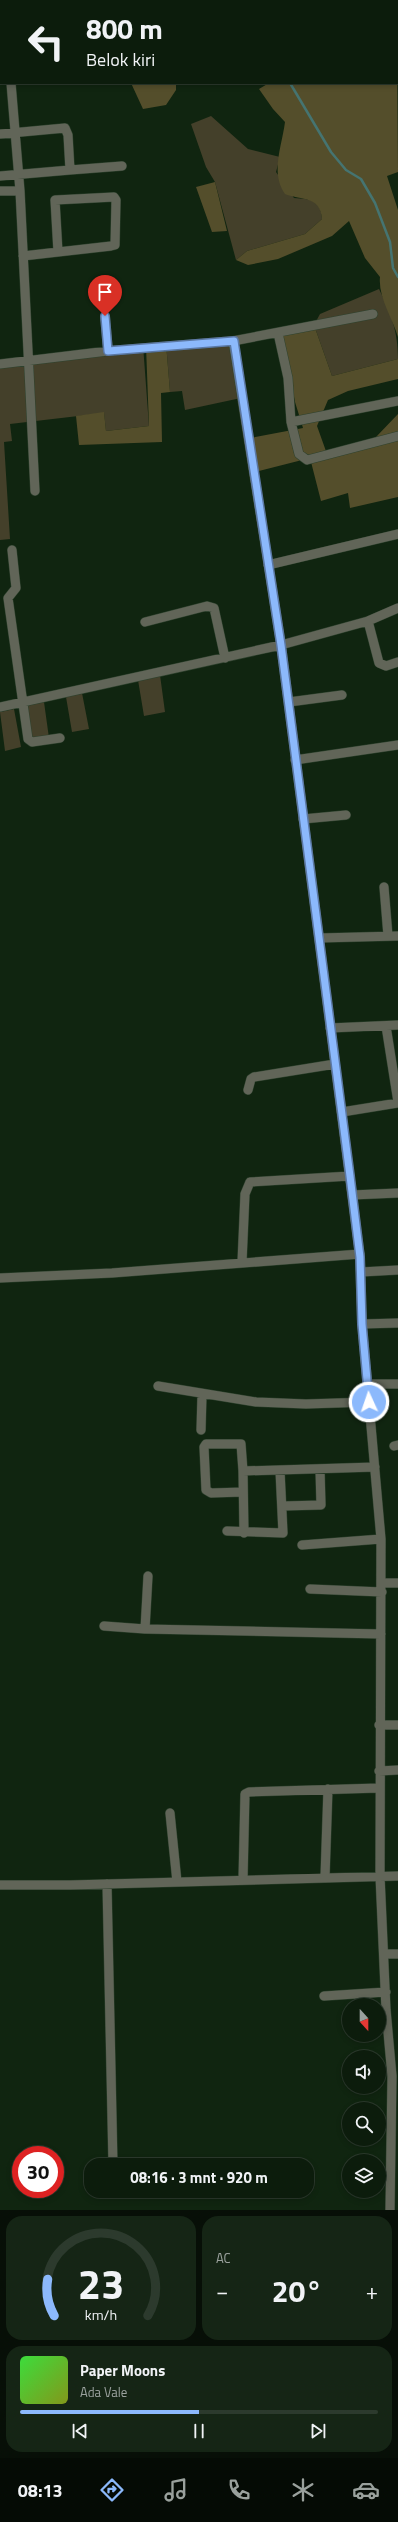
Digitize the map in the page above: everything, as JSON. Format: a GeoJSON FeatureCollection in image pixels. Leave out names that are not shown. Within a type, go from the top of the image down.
{"type":"FeatureCollection","features":[{"type":"Feature","properties":{"kind":"street"},"geometry":{"type":"LineString","coordinates":[[11,84],[20,191],[27,361],[35,491]]}},
{"type":"Feature","properties":{"kind":"street"},"geometry":{"type":"LineString","coordinates":[[0,134],[65,128],[68,135],[70,170]]}},
{"type":"Feature","properties":{"kind":"street"},"geometry":{"type":"LineString","coordinates":[[0,176],[122,166]]}},
{"type":"Feature","properties":{"kind":"street"},"geometry":{"type":"LineString","coordinates":[[0,191],[20,191]]}},
{"type":"Feature","properties":{"kind":"street"},"geometry":{"type":"LineString","coordinates":[[23,256],[58,252],[115,245],[116,200],[114,197],[55,200],[58,252]]}},
{"type":"Feature","properties":{"kind":"street"},"geometry":{"type":"LineString","coordinates":[[0,364],[108,351],[234,341],[373,314]]}},
{"type":"Feature","properties":{"kind":"street"},"geometry":{"type":"LineString","coordinates":[[105,316],[108,351]]}},
{"type":"Feature","properties":{"kind":"street"},"geometry":{"type":"LineString","coordinates":[[278,333],[288,378],[291,422],[298,454],[307,460],[398,436]]}},
{"type":"Feature","properties":{"kind":"street"},"geometry":{"type":"LineString","coordinates":[[234,341],[289,702],[318,938],[360,1255],[362,1324],[376,1467],[381,1539],[382,1588],[379,1725],[380,1876],[386,1992],[395,2107],[390,2210]]}},
{"type":"Feature","properties":{"kind":"street"},"geometry":{"type":"LineString","coordinates":[[291,422],[398,401]]}},
{"type":"Feature","properties":{"kind":"street"},"geometry":{"type":"LineString","coordinates":[[268,565],[398,534]]}},
{"type":"Feature","properties":{"kind":"street"},"geometry":{"type":"LineString","coordinates":[[12,550],[16,588],[8,598],[29,741],[60,738]]}},
{"type":"Feature","properties":{"kind":"street"},"geometry":{"type":"LineString","coordinates":[[146,622],[207,606],[214,608],[225,658]]}},
{"type":"Feature","properties":{"kind":"street"},"geometry":{"type":"LineString","coordinates":[[0,707],[23,704],[281,645],[368,621],[398,608]]}},
{"type":"Feature","properties":{"kind":"street"},"geometry":{"type":"LineString","coordinates":[[368,621],[379,663],[386,666],[398,662]]}},
{"type":"Feature","properties":{"kind":"street"},"geometry":{"type":"LineString","coordinates":[[289,702],[342,695]]}},
{"type":"Feature","properties":{"kind":"street"},"geometry":{"type":"LineString","coordinates":[[296,760],[398,745]]}},
{"type":"Feature","properties":{"kind":"street"},"geometry":{"type":"LineString","coordinates":[[304,818],[346,815]]}},
{"type":"Feature","properties":{"kind":"street"},"geometry":{"type":"LineString","coordinates":[[384,887],[388,936]]}},
{"type":"Feature","properties":{"kind":"street"},"geometry":{"type":"LineString","coordinates":[[318,938],[398,936]]}},
{"type":"Feature","properties":{"kind":"street"},"geometry":{"type":"LineString","coordinates":[[330,1028],[398,1025]]}},
{"type":"Feature","properties":{"kind":"street"},"geometry":{"type":"LineString","coordinates":[[342,1112],[398,1102],[386,1026]]}},
{"type":"Feature","properties":{"kind":"street"},"geometry":{"type":"LineString","coordinates":[[248,1090],[251,1079],[254,1077],[335,1064]]}},
{"type":"Feature","properties":{"kind":"street"},"geometry":{"type":"LineString","coordinates":[[242,1262],[245,1194],[248,1184],[261,1181],[350,1176]]}},
{"type":"Feature","properties":{"kind":"street"},"geometry":{"type":"LineString","coordinates":[[352,1195],[398,1193]]}},
{"type":"Feature","properties":{"kind":"street"},"geometry":{"type":"LineString","coordinates":[[0,1278],[110,1273],[242,1262],[360,1255]]}},
{"type":"Feature","properties":{"kind":"street"},"geometry":{"type":"LineString","coordinates":[[360,1270],[398,1270]]}},
{"type":"Feature","properties":{"kind":"street"},"geometry":{"type":"LineString","coordinates":[[362,1324],[398,1323]]}},
{"type":"Feature","properties":{"kind":"street"},"geometry":{"type":"LineString","coordinates":[[368,1384],[398,1384]]}},
{"type":"Feature","properties":{"kind":"street"},"geometry":{"type":"LineString","coordinates":[[158,1386],[202,1395],[277,1403],[369,1402]]}},
{"type":"Feature","properties":{"kind":"street"},"geometry":{"type":"LineString","coordinates":[[201,1430],[202,1395]]}},
{"type":"Feature","properties":{"kind":"street"},"geometry":{"type":"LineString","coordinates":[[243,1492],[208,1492],[206,1488],[205,1445],[241,1444],[243,1471],[244,1533]]}},
{"type":"Feature","properties":{"kind":"street"},"geometry":{"type":"LineString","coordinates":[[243,1471],[320,1470],[376,1467]]}},
{"type":"Feature","properties":{"kind":"street"},"geometry":{"type":"LineString","coordinates":[[227,1531],[244,1533],[283,1533],[283,1506],[280,1470]]}},
{"type":"Feature","properties":{"kind":"street"},"geometry":{"type":"LineString","coordinates":[[283,1506],[321,1505],[320,1470]]}},
{"type":"Feature","properties":{"kind":"street"},"geometry":{"type":"LineString","coordinates":[[302,1545],[381,1539]]}},
{"type":"Feature","properties":{"kind":"street"},"geometry":{"type":"LineString","coordinates":[[145,1629],[148,1576]]}},
{"type":"Feature","properties":{"kind":"street"},"geometry":{"type":"LineString","coordinates":[[310,1589],[382,1588],[398,1583]]}},
{"type":"Feature","properties":{"kind":"street"},"geometry":{"type":"LineString","coordinates":[[104,1626],[145,1629],[381,1634]]}},
{"type":"Feature","properties":{"kind":"street"},"geometry":{"type":"LineString","coordinates":[[379,1725],[398,1726]]}},
{"type":"Feature","properties":{"kind":"street"},"geometry":{"type":"LineString","coordinates":[[379,1771],[398,1770]]}},
{"type":"Feature","properties":{"kind":"street"},"geometry":{"type":"LineString","coordinates":[[243,1880],[245,1794],[249,1792],[379,1788]]}},
{"type":"Feature","properties":{"kind":"street"},"geometry":{"type":"LineString","coordinates":[[325,1877],[328,1789]]}},
{"type":"Feature","properties":{"kind":"street"},"geometry":{"type":"LineString","coordinates":[[170,1813],[177,1882]]}},
{"type":"Feature","properties":{"kind":"street"},"geometry":{"type":"LineString","coordinates":[[0,1884],[107,1884],[398,1876]]}},
{"type":"Feature","properties":{"kind":"street"},"geometry":{"type":"LineString","coordinates":[[107,1884],[113,2158]]}},
{"type":"Feature","properties":{"kind":"street"},"geometry":{"type":"LineString","coordinates":[[384,1954],[398,1954]]}},
{"type":"Feature","properties":{"kind":"street"},"geometry":{"type":"LineString","coordinates":[[324,1996],[386,1992]]}},
{"type":"Feature","properties":{"kind":"shaded area"},"geometry":{"type":"Polygon","coordinates":[[[131,84],[176,84],[176,90],[166,105],[143,109],[131,84]]]}},
{"type":"Feature","properties":{"kind":"shaded area"},"geometry":{"type":"Polygon","coordinates":[[[267,84],[397,84],[398,172],[387,176],[398,210],[398,337],[383,300],[380,277],[365,258],[349,221],[332,236],[278,259],[248,265],[236,260],[247,251],[305,234],[322,219],[321,211],[314,202],[285,194],[281,186],[278,177],[278,159],[285,122],[273,109],[259,89],[267,84]]]}},
{"type":"Feature","properties":{"kind":"shaded area"},"geometry":{"type":"Polygon","coordinates":[[[211,116],[248,149],[280,157],[276,172],[294,198],[310,200],[317,204],[320,208],[322,219],[305,234],[247,251],[236,260],[215,182],[206,167],[191,124],[211,116]]]}},
{"type":"Feature","properties":{"kind":"shaded area"},"geometry":{"type":"Polygon","coordinates":[[[215,182],[227,231],[212,232],[196,187],[215,182]]]}},
{"type":"Feature","properties":{"kind":"shaded area"},"geometry":{"type":"Polygon","coordinates":[[[379,289],[393,323],[397,340],[398,359],[332,376],[314,325],[320,314],[379,289]]]}},
{"type":"Feature","properties":{"kind":"shaded area"},"geometry":{"type":"Polygon","coordinates":[[[314,325],[332,376],[398,359],[398,379],[348,391],[328,400],[317,426],[327,454],[376,437],[398,414],[398,497],[350,508],[348,493],[321,501],[310,458],[251,473],[245,439],[303,428],[295,402],[281,329],[314,325]]]}},
{"type":"Feature","properties":{"kind":"shaded area"},"geometry":{"type":"Polygon","coordinates":[[[231,337],[241,398],[185,410],[182,391],[170,392],[166,343],[231,337]]]}},
{"type":"Feature","properties":{"kind":"shaded area"},"geometry":{"type":"Polygon","coordinates":[[[166,343],[170,392],[161,393],[162,442],[79,445],[76,416],[104,412],[106,431],[149,426],[146,346],[166,343]]]}},
{"type":"Feature","properties":{"kind":"shaded area"},"geometry":{"type":"Polygon","coordinates":[[[143,345],[149,426],[106,431],[104,413],[10,424],[12,441],[4,442],[10,539],[0,540],[0,366],[143,345]]]}},
{"type":"Feature","properties":{"kind":"shaded area"},"geometry":{"type":"Polygon","coordinates":[[[160,675],[165,712],[144,716],[138,680],[160,675]]]}},
{"type":"Feature","properties":{"kind":"shaded area"},"geometry":{"type":"Polygon","coordinates":[[[82,693],[89,729],[72,732],[66,697],[82,693]]]}},
{"type":"Feature","properties":{"kind":"shaded area"},"geometry":{"type":"Polygon","coordinates":[[[44,702],[49,738],[33,741],[26,706],[44,702]]]}},
{"type":"Feature","properties":{"kind":"shaded area"},"geometry":{"type":"Polygon","coordinates":[[[14,709],[21,747],[5,751],[0,712],[14,709]]]}},
{"type":"Feature","properties":{"kind":"waterway"},"geometry":{"type":"LineString","coordinates":[[291,84],[331,152],[346,170],[361,179],[375,203],[390,242],[393,268],[398,277]]}},
{"type":"Feature","properties":{"kind":"route"},"geometry":{"type":"LineString","coordinates":[[105,316],[108,351],[234,341],[239,384],[289,702],[315,916],[350,1176],[360,1257],[362,1324],[369,1402]]}}]}
